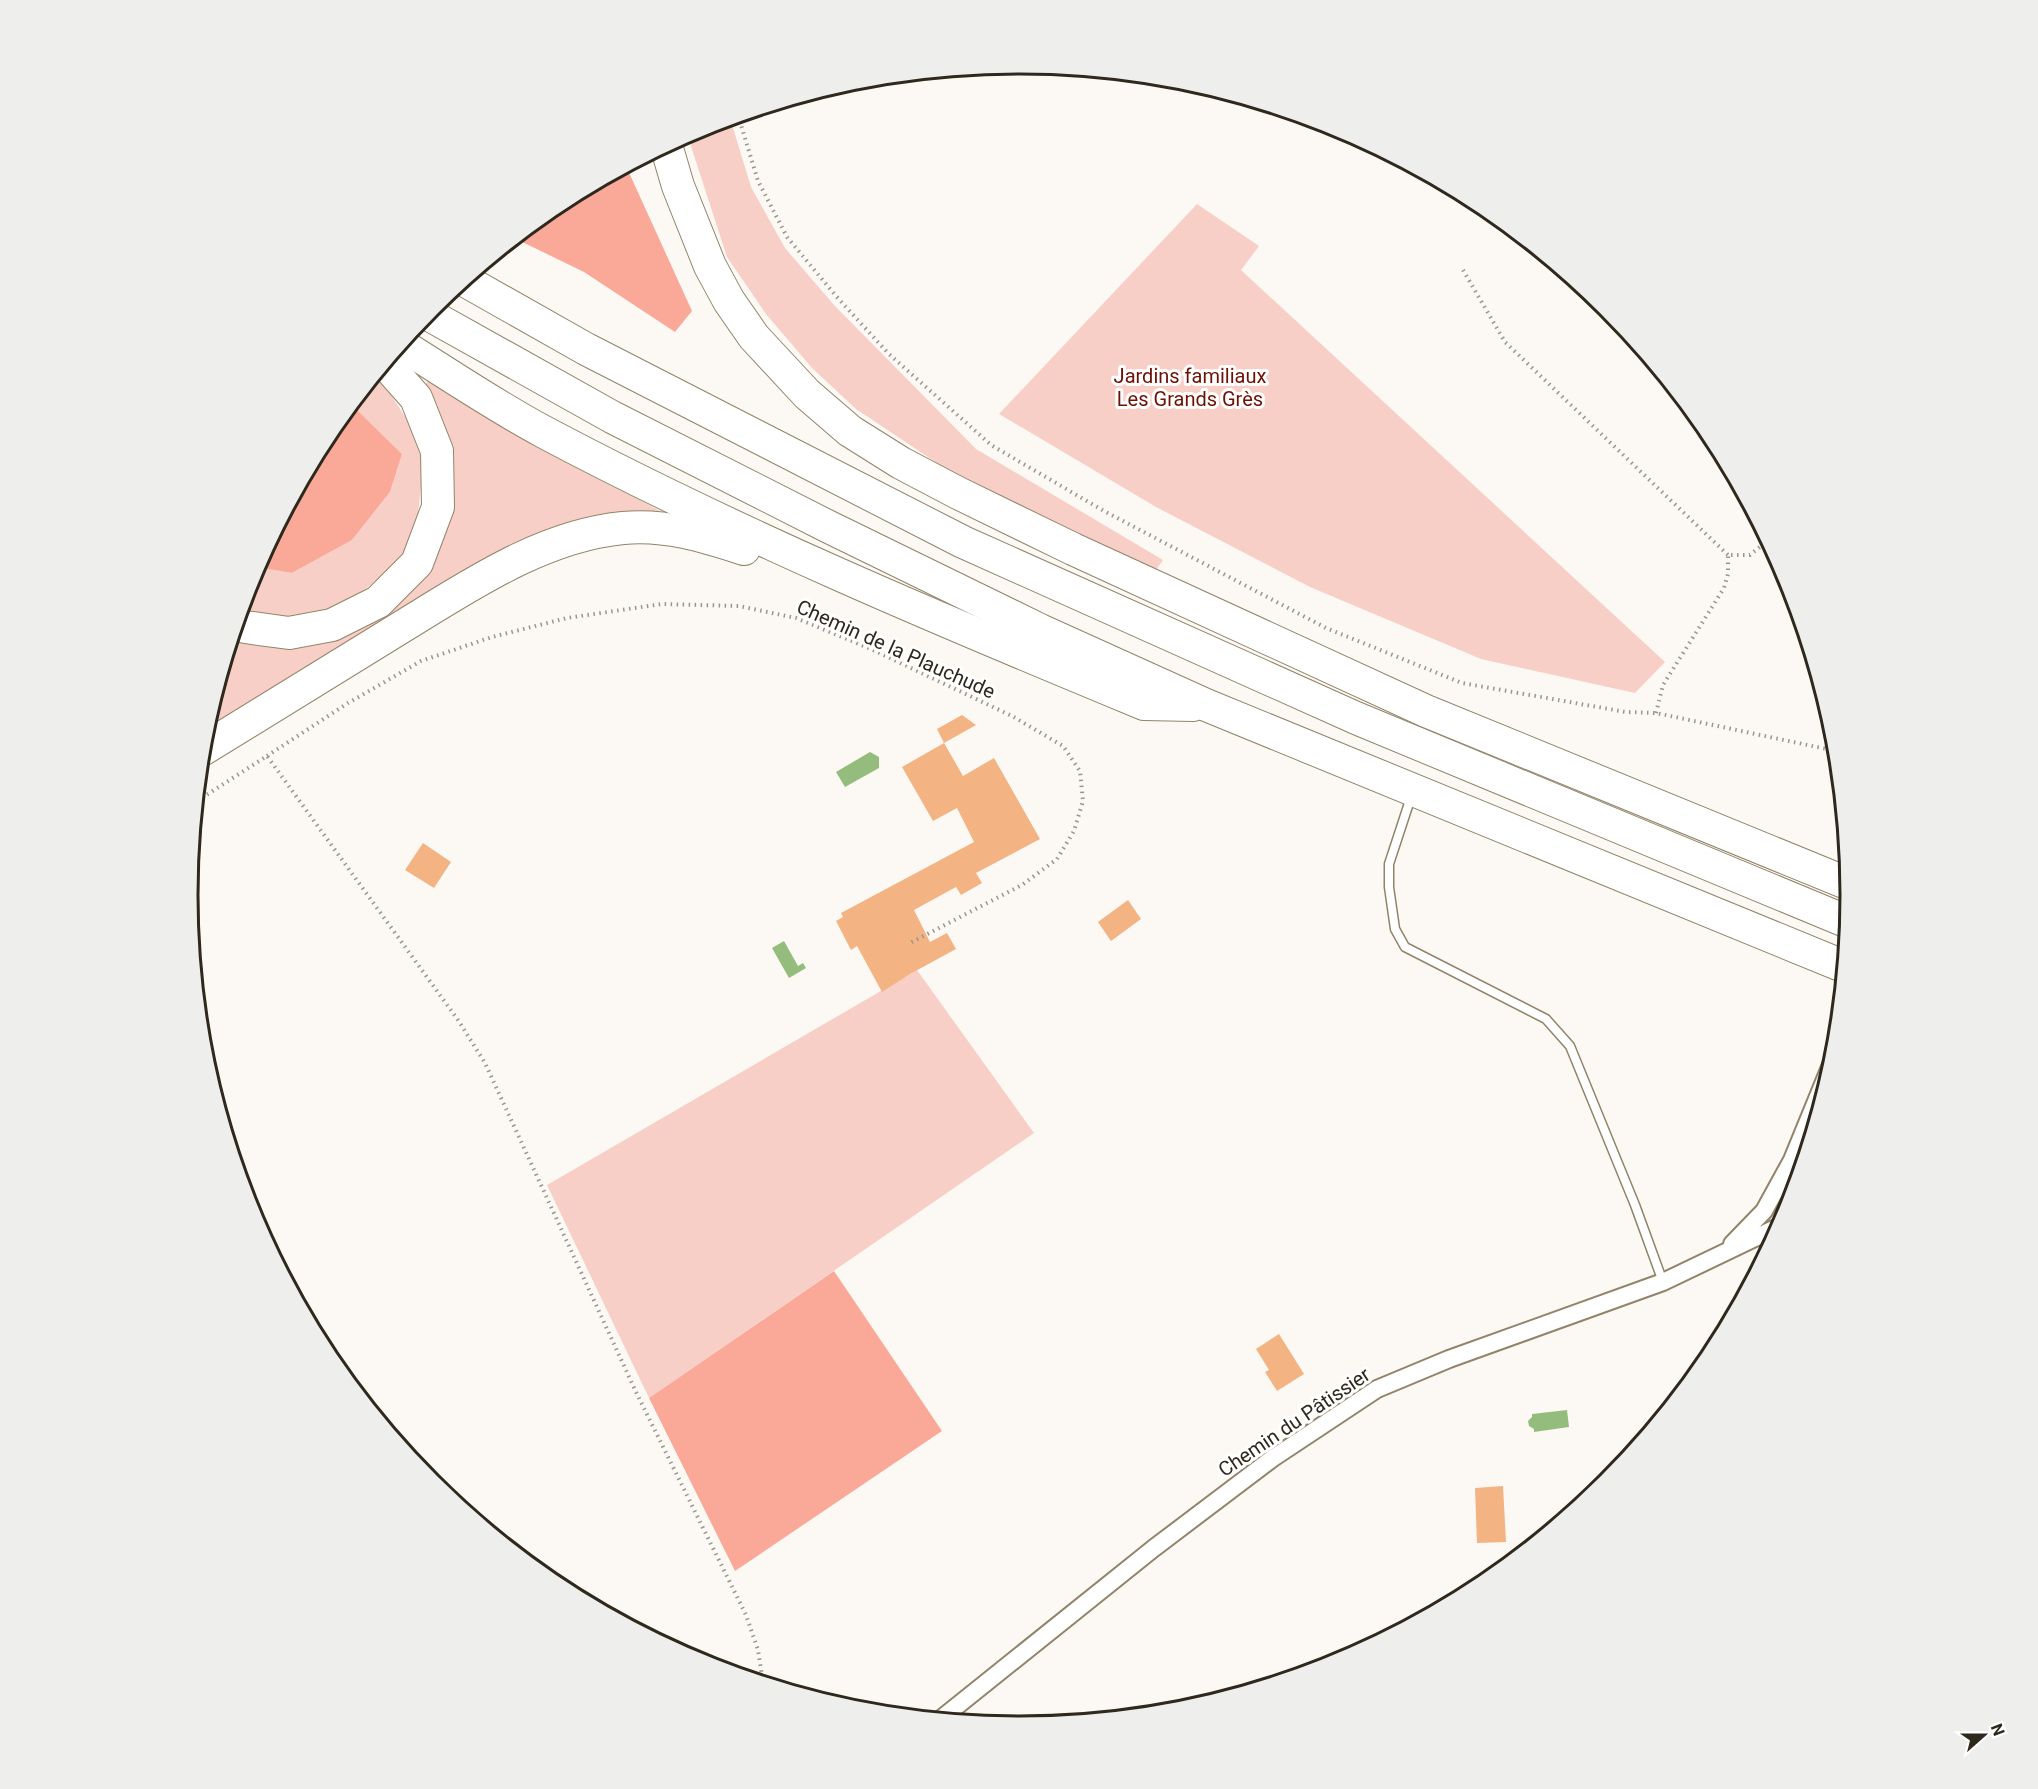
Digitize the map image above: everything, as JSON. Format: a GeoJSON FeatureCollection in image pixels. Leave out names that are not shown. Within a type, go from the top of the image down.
{"type":"FeatureCollection","features":[{"type":"Feature","properties":{"kind":"highway"},"geometry":{"type":"LineString","coordinates":[[668,153],[678,186],[711,267],[729,301],[754,337],[807,394],[850,431],[901,463],[958,494],[1093,559],[1416,706],[1839,880]]}},
{"type":"Feature","properties":{"kind":"highway"},"geometry":{"type":"LineString","coordinates":[[471,284],[586,350],[963,542],[1356,718],[1839,918]]}},
{"type":"Feature","properties":{"kind":"highway"},"geometry":{"type":"LineString","coordinates":[[435,318],[612,417],[1040,630],[1206,705],[1837,963]]}},
{"type":"Feature","properties":{"kind":"highway"},"geometry":{"type":"LineString","coordinates":[[407,348],[542,431],[716,517],[873,589],[1144,704],[1206,705]]}},
{"type":"Feature","properties":{"kind":"highway"},"geometry":{"type":"LineString","coordinates":[[244,626],[289,633],[332,625],[378,603],[417,563],[438,507],[437,451],[416,398],[390,368]]}},
{"type":"Feature","properties":{"kind":"highway"},"geometry":{"type":"LineString","coordinates":[[212,743],[331,669],[497,570],[557,544],[597,532],[624,528],[662,527],[697,534],[765,556],[831,583],[873,589]]}},
{"type":"Feature","properties":{"kind":"street"},"geometry":{"type":"LineString","coordinates":[[1723,1253],[1764,1211],[1792,1160],[1806,1125]]}},
{"type":"Feature","properties":{"kind":"street","name":"Chemin du Pâtissier"},"geometry":{"type":"LineString","coordinates":[[949,1712],[1154,1548],[1273,1458],[1377,1389],[1449,1359],[1663,1282],[1767,1233]]}},
{"type":"Feature","properties":{"kind":"lane"},"geometry":{"type":"LineString","coordinates":[[1413,790],[1389,864],[1389,887],[1395,930],[1405,947],[1546,1019],[1570,1046],[1635,1205],[1663,1282]]}},
{"type":"Feature","properties":{"kind":"path"},"geometry":{"type":"LineString","coordinates":[[740,123],[758,181],[787,237],[888,353],[991,445],[1104,511],[1326,628],[1472,685],[1626,712],[1656,712],[1827,749]]}},
{"type":"Feature","properties":{"kind":"path"},"geometry":{"type":"LineString","coordinates":[[1463,270],[1505,342],[1728,555],[1750,555],[1762,545]]}},
{"type":"Feature","properties":{"kind":"path"},"geometry":{"type":"LineString","coordinates":[[1656,712],[1663,685],[1724,588],[1728,574],[1728,555]]}},
{"type":"Feature","properties":{"kind":"path","name":"Chemin de la Plauchude"},"geometry":{"type":"LineString","coordinates":[[204,796],[348,703],[421,661],[492,637],[567,618],[662,604],[739,606],[796,618],[871,649],[1012,716],[1063,746],[1080,771],[1083,801],[1074,831],[1057,860],[1022,885],[909,944]]}},
{"type":"Feature","properties":{"kind":"path"},"geometry":{"type":"LineString","coordinates":[[267,756],[458,1020],[485,1064],[632,1382],[746,1615],[758,1650],[762,1674]]}},
{"type":"Feature","properties":{"kind":"green space"},"geometry":{"type":"Polygon","coordinates":[[[732,126],[751,187],[785,248],[834,305],[976,449],[1163,560],[1156,570],[952,473],[856,409],[812,368],[766,314],[727,257],[690,143],[732,126]]]}},
{"type":"Feature","properties":{"kind":"green space","name":"Jardins familiaux Les Grands Grès"},"geometry":{"type":"Polygon","coordinates":[[[1197,204],[1259,246],[1241,270],[1665,662],[1635,693],[1481,659],[1310,587],[1156,507],[999,414],[1197,204]]]}},
{"type":"Feature","properties":{"kind":"green space"},"geometry":{"type":"Polygon","coordinates":[[[380,380],[415,432],[423,467],[418,514],[407,553],[359,595],[333,608],[305,617],[269,616],[249,610],[265,569],[292,573],[352,540],[390,492],[402,454],[357,410],[380,380]]]}},
{"type":"Feature","properties":{"kind":"green space"},"geometry":{"type":"Polygon","coordinates":[[[427,381],[665,514],[618,514],[216,726],[241,636],[311,642],[439,548],[424,392],[427,381]]]}},
{"type":"Feature","properties":{"kind":"green space"},"geometry":{"type":"Polygon","coordinates":[[[917,970],[1034,1133],[649,1398],[547,1185],[917,970]]]}},
{"type":"Feature","properties":{"kind":"shaded area"},"geometry":{"type":"Polygon","coordinates":[[[629,172],[692,311],[675,332],[584,272],[521,241],[563,212],[629,172]]]}},
{"type":"Feature","properties":{"kind":"shaded area"},"geometry":{"type":"Polygon","coordinates":[[[357,410],[402,454],[390,492],[352,540],[292,573],[265,569],[308,484],[336,438],[357,410]]]}},
{"type":"Feature","properties":{"kind":"shaded area"},"geometry":{"type":"Polygon","coordinates":[[[870,752],[879,757],[879,768],[845,787],[836,772],[870,752]]]}},
{"type":"Feature","properties":{"kind":"shaded area"},"geometry":{"type":"Polygon","coordinates":[[[784,941],[798,966],[803,963],[806,968],[789,978],[772,948],[784,941]]]}},
{"type":"Feature","properties":{"kind":"shaded area"},"geometry":{"type":"Polygon","coordinates":[[[834,1271],[942,1431],[735,1571],[649,1398],[834,1271]]]}},
{"type":"Feature","properties":{"kind":"shaded area"},"geometry":{"type":"Polygon","coordinates":[[[1567,1410],[1569,1427],[1534,1432],[1534,1429],[1529,1426],[1528,1421],[1532,1414],[1567,1410]]]}},
{"type":"Feature","properties":{"kind":"building"},"geometry":{"type":"Polygon","coordinates":[[[962,715],[976,725],[944,743],[937,729],[962,715]]]}},
{"type":"Feature","properties":{"kind":"building"},"geometry":{"type":"Polygon","coordinates":[[[944,743],[963,776],[994,758],[1040,839],[976,873],[982,883],[961,895],[956,887],[914,910],[930,942],[947,933],[956,949],[882,992],[857,946],[851,950],[836,921],[843,917],[841,913],[974,842],[957,808],[933,821],[902,767],[944,743]]]}},
{"type":"Feature","properties":{"kind":"building"},"geometry":{"type":"Polygon","coordinates":[[[423,843],[451,862],[434,888],[405,870],[423,843]]]}},
{"type":"Feature","properties":{"kind":"building"},"geometry":{"type":"Polygon","coordinates":[[[1128,900],[1141,919],[1111,941],[1098,922],[1128,900]]]}},
{"type":"Feature","properties":{"kind":"building"},"geometry":{"type":"Polygon","coordinates":[[[1279,1334],[1304,1374],[1277,1391],[1265,1372],[1269,1370],[1256,1349],[1279,1334]]]}},
{"type":"Feature","properties":{"kind":"building"},"geometry":{"type":"Polygon","coordinates":[[[1503,1486],[1506,1542],[1477,1543],[1475,1488],[1503,1486]]]}}]}
